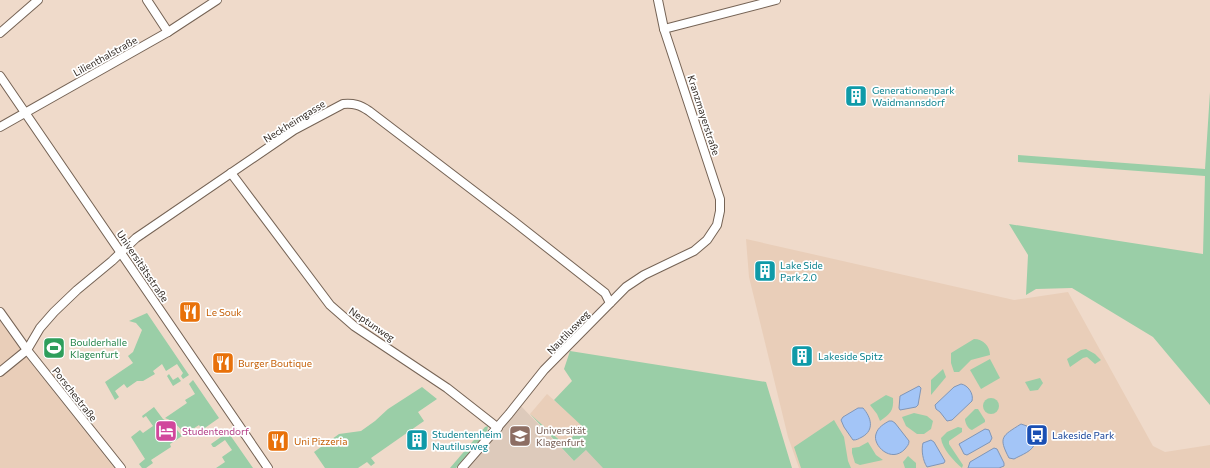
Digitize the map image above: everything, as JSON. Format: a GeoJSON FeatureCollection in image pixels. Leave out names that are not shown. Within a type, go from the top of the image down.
{"type":"FeatureCollection","features":[{"type":"Feature","properties":{"kind":"street"},"geometry":{"type":"LineString","coordinates":[[0,33],[38,0]]}},
{"type":"Feature","properties":{"kind":"street"},"geometry":{"type":"LineString","coordinates":[[147,0],[168,32]]}},
{"type":"Feature","properties":{"kind":"street","name":"Lilienthalstraße"},"geometry":{"type":"LineString","coordinates":[[0,127],[168,32],[218,0]]}},
{"type":"Feature","properties":{"kind":"street","name":"Kranzmayerstraße"},"geometry":{"type":"LineString","coordinates":[[658,0],[664,29],[720,198],[720,211],[717,225],[710,236]]}},
{"type":"Feature","properties":{"kind":"street"},"geometry":{"type":"LineString","coordinates":[[664,29],[776,0]]}},
{"type":"Feature","properties":{"kind":"street","name":"Universitätsstraße"},"geometry":{"type":"LineString","coordinates":[[0,76],[268,468]]}},
{"type":"Feature","properties":{"kind":"street","name":"Neckheimgasse"},"geometry":{"type":"LineString","coordinates":[[0,372],[28,350],[40,328],[54,312],[136,238],[294,130],[336,107],[352,103],[359,105],[512,220],[605,293],[610,303]]}},
{"type":"Feature","properties":{"kind":"street","name":"Neptunweg"},"geometry":{"type":"LineString","coordinates":[[231,173],[330,305],[340,315],[354,326],[448,388],[498,428]]}},
{"type":"Feature","properties":{"kind":"street","name":"Nautilusweg"},"geometry":{"type":"LineString","coordinates":[[462,468],[498,428],[544,370],[626,287],[644,275],[694,251],[710,236]]}},
{"type":"Feature","properties":{"kind":"street","name":"Porschestraße"},"geometry":{"type":"LineString","coordinates":[[0,312],[121,468]]}},
{"type":"Feature","properties":{"kind":"shaded area"},"geometry":{"type":"Polygon","coordinates":[[[746,239],[1014,300],[1068,292],[1153,446],[1165,452],[1210,445],[1210,468],[799,468],[788,437],[749,277],[746,239]]]}},
{"type":"Feature","properties":{"kind":"shaded area"},"geometry":{"type":"Polygon","coordinates":[[[0,321],[26,357],[114,468],[0,468],[0,321]]]}},
{"type":"Feature","properties":{"kind":"shaded area"},"geometry":{"type":"Polygon","coordinates":[[[547,394],[582,425],[565,445],[530,414],[547,394]]]}},
{"type":"Feature","properties":{"kind":"shaded area","name":"Universität Klagenfurt"},"geometry":{"type":"Polygon","coordinates":[[[518,403],[574,461],[586,450],[633,468],[462,468],[518,403]]]}},
{"type":"Feature","properties":{"kind":"green space"},"geometry":{"type":"Polygon","coordinates":[[[1210,92],[1210,405],[1153,337],[1072,288],[1036,289],[1026,295],[1028,255],[1009,224],[1203,254],[1205,176],[1018,162],[1018,155],[1205,169],[1210,92]]]}},
{"type":"Feature","properties":{"kind":"green space"},"geometry":{"type":"Polygon","coordinates":[[[147,313],[189,375],[183,379],[181,376],[183,373],[177,364],[166,371],[162,364],[153,371],[155,374],[143,381],[137,381],[127,388],[124,384],[115,391],[119,397],[115,400],[105,382],[133,363],[128,356],[133,352],[142,330],[136,323],[129,321],[147,313]]]}},
{"type":"Feature","properties":{"kind":"green space"},"geometry":{"type":"Polygon","coordinates":[[[974,339],[980,340],[987,346],[990,355],[971,360],[959,372],[954,372],[951,363],[951,353],[974,339]]]}},
{"type":"Feature","properties":{"kind":"green space"},"geometry":{"type":"Polygon","coordinates":[[[1086,349],[1095,354],[1101,360],[1095,364],[1087,357],[1070,367],[1067,359],[1081,350],[1086,349]]]}},
{"type":"Feature","properties":{"kind":"green space"},"geometry":{"type":"Polygon","coordinates":[[[570,351],[766,382],[792,468],[603,468],[586,450],[574,461],[530,414],[565,445],[582,426],[554,400],[572,381],[564,369],[570,351]]]}},
{"type":"Feature","properties":{"kind":"green space"},"geometry":{"type":"Polygon","coordinates":[[[990,359],[1000,378],[981,389],[970,370],[990,359]]]}},
{"type":"Feature","properties":{"kind":"green space"},"geometry":{"type":"Polygon","coordinates":[[[943,369],[946,377],[931,395],[931,380],[943,369]]]}},
{"type":"Feature","properties":{"kind":"green space"},"geometry":{"type":"Polygon","coordinates":[[[169,374],[173,380],[178,377],[181,381],[173,386],[167,376],[169,374]]]}},
{"type":"Feature","properties":{"kind":"green space"},"geometry":{"type":"Polygon","coordinates":[[[1040,378],[1043,383],[1038,390],[1030,391],[1025,382],[1040,378]]]}},
{"type":"Feature","properties":{"kind":"green space"},"geometry":{"type":"Polygon","coordinates":[[[193,380],[219,418],[202,430],[199,425],[185,434],[174,423],[165,418],[187,403],[185,400],[195,394],[189,384],[193,380]]]}},
{"type":"Feature","properties":{"kind":"green space"},"geometry":{"type":"Polygon","coordinates":[[[422,387],[437,399],[418,412],[424,421],[371,458],[375,463],[371,466],[367,462],[358,468],[325,468],[314,452],[339,434],[361,431],[388,409],[422,387]]]}},
{"type":"Feature","properties":{"kind":"green space"},"geometry":{"type":"Polygon","coordinates":[[[886,395],[893,398],[893,406],[889,414],[880,421],[870,405],[886,395]]]}},
{"type":"Feature","properties":{"kind":"green space"},"geometry":{"type":"Polygon","coordinates":[[[991,398],[997,400],[999,406],[997,412],[991,414],[985,412],[983,406],[985,400],[991,398]]]}},
{"type":"Feature","properties":{"kind":"green space"},"geometry":{"type":"Polygon","coordinates":[[[154,407],[163,419],[172,424],[182,436],[170,444],[171,447],[151,460],[153,463],[146,468],[142,468],[139,464],[145,459],[131,437],[140,430],[143,433],[153,426],[146,416],[143,418],[142,416],[154,407]]]}},
{"type":"Feature","properties":{"kind":"green space"},"geometry":{"type":"Polygon","coordinates":[[[975,409],[978,409],[985,422],[972,430],[967,426],[965,419],[975,409]]]}},
{"type":"Feature","properties":{"kind":"green space"},"geometry":{"type":"Polygon","coordinates":[[[914,413],[927,416],[933,421],[931,429],[924,434],[917,434],[906,426],[902,417],[914,413]]]}},
{"type":"Feature","properties":{"kind":"green space"},"geometry":{"type":"Polygon","coordinates":[[[834,420],[844,437],[848,461],[851,468],[801,468],[794,447],[834,420]]]}},
{"type":"Feature","properties":{"kind":"green space"},"geometry":{"type":"Polygon","coordinates":[[[488,426],[487,432],[456,468],[450,468],[485,427],[488,426]]]}},
{"type":"Feature","properties":{"kind":"green space"},"geometry":{"type":"Polygon","coordinates":[[[958,427],[962,428],[962,432],[949,441],[949,444],[963,465],[962,468],[946,450],[941,438],[947,432],[958,427]]]}},
{"type":"Feature","properties":{"kind":"green space"},"geometry":{"type":"Polygon","coordinates":[[[228,432],[253,468],[216,468],[225,462],[222,457],[232,450],[225,440],[215,447],[211,444],[228,432]]]}},
{"type":"Feature","properties":{"kind":"green space"},"geometry":{"type":"Polygon","coordinates":[[[868,442],[876,455],[883,460],[860,465],[855,463],[852,448],[859,447],[868,442]]]}},
{"type":"Feature","properties":{"kind":"green space"},"geometry":{"type":"Polygon","coordinates":[[[908,456],[916,463],[916,468],[905,468],[903,462],[908,456]]]}},
{"type":"Feature","properties":{"kind":"water"},"geometry":{"type":"Polygon","coordinates":[[[961,384],[970,390],[972,401],[952,420],[947,421],[936,409],[935,405],[954,387],[961,384]]]}},
{"type":"Feature","properties":{"kind":"water"},"geometry":{"type":"Polygon","coordinates":[[[919,386],[921,388],[918,405],[916,407],[900,410],[900,396],[919,386]]]}},
{"type":"Feature","properties":{"kind":"water"},"geometry":{"type":"Polygon","coordinates":[[[858,408],[863,408],[868,415],[870,419],[870,427],[866,434],[856,440],[853,440],[841,420],[843,417],[858,408]]]}},
{"type":"Feature","properties":{"kind":"water"},"geometry":{"type":"Polygon","coordinates":[[[889,421],[895,423],[909,441],[905,449],[894,455],[889,454],[880,448],[876,438],[878,429],[889,421]]]}},
{"type":"Feature","properties":{"kind":"water"},"geometry":{"type":"Polygon","coordinates":[[[1021,424],[1027,426],[1035,442],[1034,445],[1030,450],[1014,459],[1009,458],[1004,446],[1004,438],[1006,434],[1021,424]]]}},
{"type":"Feature","properties":{"kind":"water"},"geometry":{"type":"Polygon","coordinates":[[[985,429],[989,430],[992,438],[990,442],[967,455],[964,454],[959,444],[985,429]]]}},
{"type":"Feature","properties":{"kind":"water"},"geometry":{"type":"Polygon","coordinates":[[[931,440],[934,442],[945,461],[944,463],[927,467],[924,462],[922,446],[923,443],[931,440]]]}},
{"type":"Feature","properties":{"kind":"water"},"geometry":{"type":"Polygon","coordinates":[[[994,448],[997,449],[1004,466],[999,468],[968,468],[970,462],[994,448]]]}},
{"type":"Feature","properties":{"kind":"place","name":"Generationenpark Waidmannsdorf"},"geometry":{"type":"Point","coordinates":[856,96]}},
{"type":"Feature","properties":{"kind":"place","name":"Lake Side Park 2.0"},"geometry":{"type":"Point","coordinates":[765,271]}},
{"type":"Feature","properties":{"kind":"place","name":"Le Souk"},"geometry":{"type":"Point","coordinates":[190,312]}},
{"type":"Feature","properties":{"kind":"place","name":"Boulderhalle Klagenfurt"},"geometry":{"type":"Point","coordinates":[54,348]}},
{"type":"Feature","properties":{"kind":"place","name":"Lakeside Spitz"},"geometry":{"type":"Point","coordinates":[802,356]}},
{"type":"Feature","properties":{"kind":"place","name":"Burger Boutique"},"geometry":{"type":"Point","coordinates":[223,363]}},
{"type":"Feature","properties":{"kind":"place","name":"Studentendorf"},"geometry":{"type":"Point","coordinates":[166,431]}},
{"type":"Feature","properties":{"kind":"place","name":"Lakeside Park"},"geometry":{"type":"Point","coordinates":[1037,435]}},
{"type":"Feature","properties":{"kind":"place","name":"Universität Klagenfurt"},"geometry":{"type":"Point","coordinates":[520,436]}},
{"type":"Feature","properties":{"kind":"place","name":"Studentenheim Nautilusweg"},"geometry":{"type":"Point","coordinates":[417,440]}},
{"type":"Feature","properties":{"kind":"place","name":"Uni Pizzeria"},"geometry":{"type":"Point","coordinates":[278,441]}}]}
